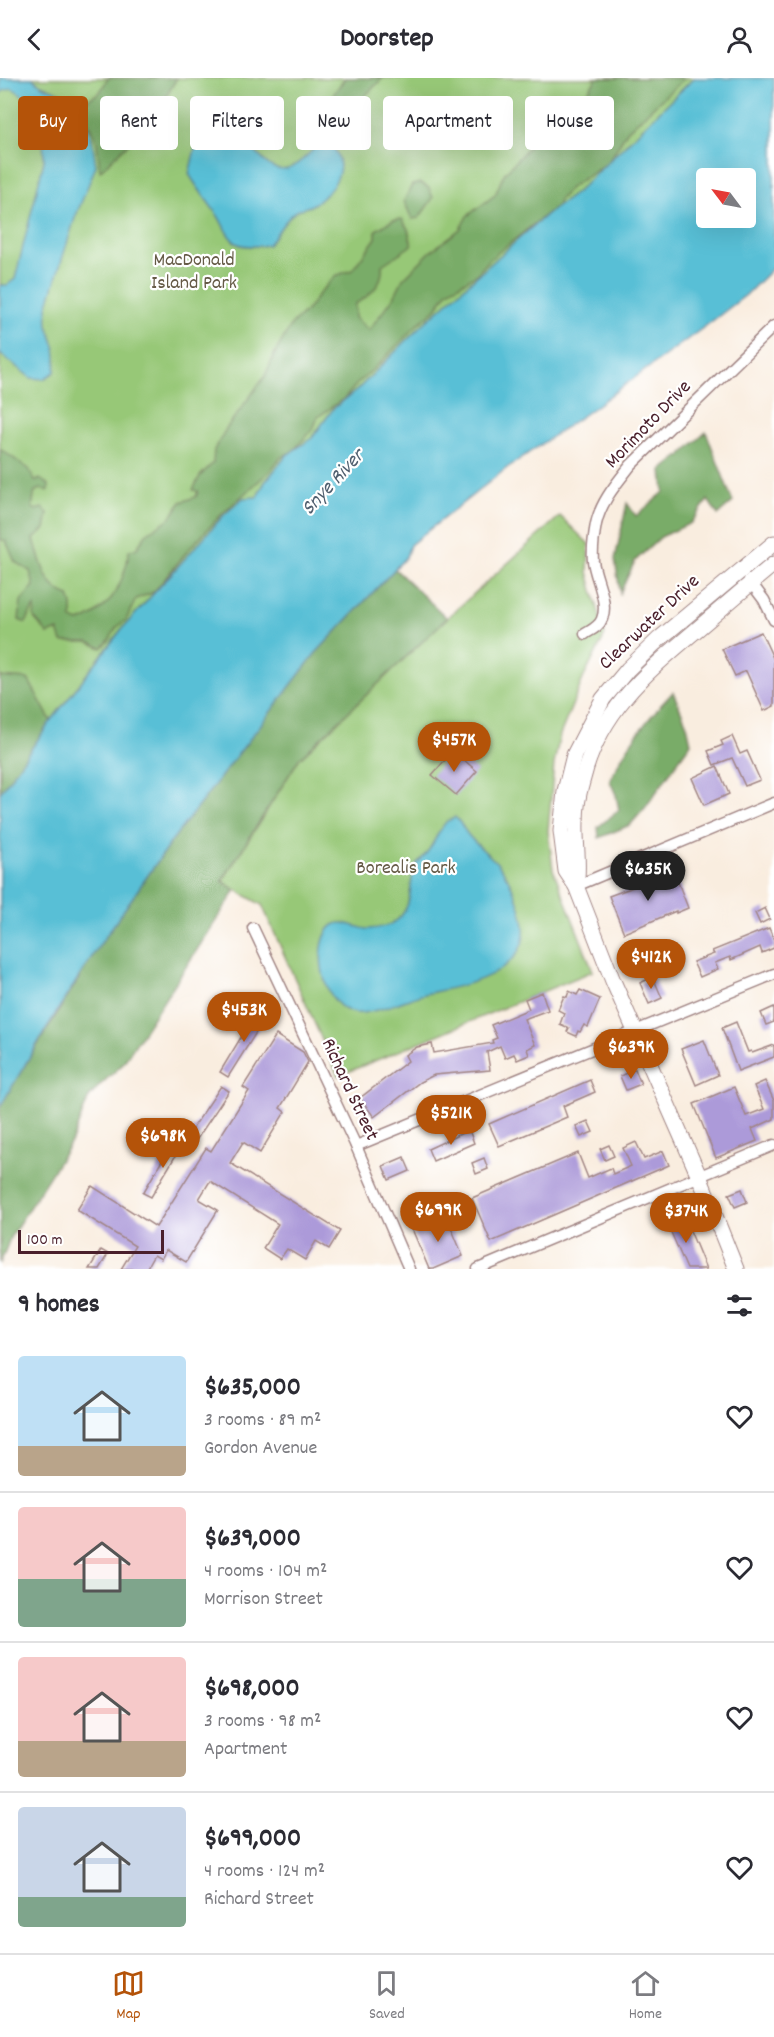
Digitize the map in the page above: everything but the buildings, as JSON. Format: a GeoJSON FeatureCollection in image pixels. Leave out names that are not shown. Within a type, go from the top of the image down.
{"type":"FeatureCollection","features":[{"type":"Feature","properties":{"kind":"main road","name":"Clearwater Drive"},"geometry":{"type":"LineString","coordinates":[[576,886],[566,871],[563,854],[561,831],[563,803],[574,755],[591,719],[603,699],[628,669],[684,617],[774,543]]}},
{"type":"Feature","properties":{"kind":"main road","name":"Clearwater Drive"},"geometry":{"type":"LineString","coordinates":[[576,886],[579,868],[576,823],[579,795],[591,750],[606,724],[626,695],[646,674],[774,564]]}},
{"type":"Feature","properties":{"kind":"main road"},"geometry":{"type":"LineString","coordinates":[[576,886],[635,1032],[699,1176],[736,1269]]}},
{"type":"Feature","properties":{"kind":"street","name":"Morimoto Drive"},"geometry":{"type":"LineString","coordinates":[[585,634],[602,620],[602,600],[593,560],[594,536],[603,504],[631,465],[774,327]]}},
{"type":"Feature","properties":{"kind":"street"},"geometry":{"type":"LineString","coordinates":[[740,570],[764,600],[774,620]]}},
{"type":"Feature","properties":{"kind":"street"},"geometry":{"type":"LineString","coordinates":[[576,886],[774,803]]}},
{"type":"Feature","properties":{"kind":"street","name":"Richard Street"},"geometry":{"type":"LineString","coordinates":[[253,928],[356,1146],[409,1269]]}},
{"type":"Feature","properties":{"kind":"street"},"geometry":{"type":"LineString","coordinates":[[356,1146],[774,974]]}},
{"type":"Feature","properties":{"kind":"street"},"geometry":{"type":"LineString","coordinates":[[478,1269],[774,1144]]}},
{"type":"Feature","properties":{"kind":"green space","name":"MacDonald Island Park"},"geometry":{"type":"Polygon","coordinates":[[[0,78],[694,78],[576,193],[547,214],[513,244],[421,326],[357,390],[333,409],[312,438],[287,455],[265,482],[257,497],[224,515],[121,630],[51,721],[0,793],[0,78]]]}},
{"type":"Feature","properties":{"kind":"green space"},"geometry":{"type":"Polygon","coordinates":[[[108,78],[177,78],[166,96],[100,96],[100,150],[122,150],[100,171],[97,142],[88,122],[88,100],[100,92],[108,78]]]}},
{"type":"Feature","properties":{"kind":"green space"},"geometry":{"type":"Polygon","coordinates":[[[345,78],[383,78],[365,96],[332,96],[345,78]]]}},
{"type":"Feature","properties":{"kind":"green space"},"geometry":{"type":"Polygon","coordinates":[[[597,78],[685,78],[627,131],[608,163],[572,186],[559,200],[558,205],[490,259],[476,275],[448,291],[436,309],[417,325],[346,397],[318,417],[313,429],[293,451],[280,458],[270,471],[222,514],[154,592],[136,599],[126,620],[116,628],[102,648],[88,642],[62,642],[58,630],[48,634],[34,618],[35,607],[26,623],[19,620],[21,601],[34,586],[30,571],[15,562],[6,541],[0,539],[0,449],[29,469],[35,481],[40,479],[49,485],[48,491],[42,489],[35,491],[32,507],[36,510],[42,508],[48,513],[45,529],[34,539],[39,556],[54,587],[69,596],[72,605],[72,619],[79,622],[90,617],[107,603],[120,584],[129,551],[137,548],[146,534],[170,518],[181,502],[196,497],[198,491],[193,490],[200,476],[213,463],[214,450],[226,429],[265,376],[291,325],[308,309],[335,276],[352,270],[376,238],[376,230],[393,220],[402,219],[408,229],[412,245],[382,265],[381,278],[375,289],[355,304],[355,318],[369,330],[394,297],[403,279],[430,252],[460,229],[467,216],[495,195],[504,174],[526,150],[614,150],[614,96],[585,96],[597,78]]]}},
{"type":"Feature","properties":{"kind":"green space"},"geometry":{"type":"Polygon","coordinates":[[[421,183],[429,188],[433,198],[419,218],[412,219],[404,201],[412,185],[421,183]]]}},
{"type":"Feature","properties":{"kind":"green space"},"geometry":{"type":"Polygon","coordinates":[[[706,432],[733,502],[718,515],[708,500],[691,523],[661,537],[635,561],[620,593],[615,559],[627,503],[636,516],[664,492],[662,470],[706,432]]]}},
{"type":"Feature","properties":{"kind":"green space","name":"Borealis Park"},"geometry":{"type":"Polygon","coordinates":[[[560,516],[589,544],[588,572],[605,635],[583,679],[560,735],[554,764],[548,831],[553,869],[593,971],[338,1076],[262,905],[222,882],[299,759],[447,618],[560,516]]]}},
{"type":"Feature","properties":{"kind":"green space"},"geometry":{"type":"Polygon","coordinates":[[[395,569],[447,618],[299,759],[222,881],[236,890],[122,1065],[88,1099],[72,1141],[11,1236],[0,1264],[0,1107],[4,1099],[97,949],[173,839],[315,654],[395,569]]]}},
{"type":"Feature","properties":{"kind":"green space"},"geometry":{"type":"Polygon","coordinates":[[[0,677],[28,679],[51,721],[0,793],[0,677]]]}},
{"type":"Feature","properties":{"kind":"green space"},"geometry":{"type":"Polygon","coordinates":[[[673,692],[687,725],[691,743],[645,808],[630,825],[599,838],[598,827],[619,810],[610,781],[622,756],[637,734],[673,692]]]}},
{"type":"Feature","properties":{"kind":"water"},"geometry":{"type":"Polygon","coordinates":[[[0,78],[32,78],[41,85],[68,96],[24,96],[12,88],[0,94],[0,78]]]}},
{"type":"Feature","properties":{"kind":"water","name":"Snye River"},"geometry":{"type":"Polygon","coordinates":[[[694,78],[774,78],[774,267],[746,295],[707,325],[507,468],[410,545],[406,557],[315,654],[173,839],[97,949],[0,1107],[0,793],[51,721],[121,630],[224,515],[243,498],[257,497],[265,482],[287,455],[312,438],[333,409],[357,390],[421,326],[547,214],[576,193],[694,78]]]}},
{"type":"Feature","properties":{"kind":"water"},"geometry":{"type":"Polygon","coordinates":[[[88,128],[96,166],[75,218],[47,307],[48,326],[55,346],[56,358],[55,372],[44,379],[31,378],[0,354],[0,285],[7,285],[15,279],[44,161],[44,150],[88,150],[88,128]]]}},
{"type":"Feature","properties":{"kind":"water"},"geometry":{"type":"Polygon","coordinates":[[[195,150],[253,150],[265,162],[279,170],[295,165],[312,150],[334,150],[340,169],[338,178],[327,193],[312,205],[292,214],[268,245],[252,246],[240,245],[230,237],[189,174],[195,150]]]}},
{"type":"Feature","properties":{"kind":"water"},"geometry":{"type":"Polygon","coordinates":[[[455,817],[473,841],[498,864],[510,883],[524,924],[520,949],[506,965],[478,981],[418,996],[370,1012],[355,1013],[344,1009],[335,1001],[324,978],[322,951],[329,929],[337,923],[367,929],[375,928],[397,920],[406,909],[416,865],[447,821],[455,817]]]}}]}
